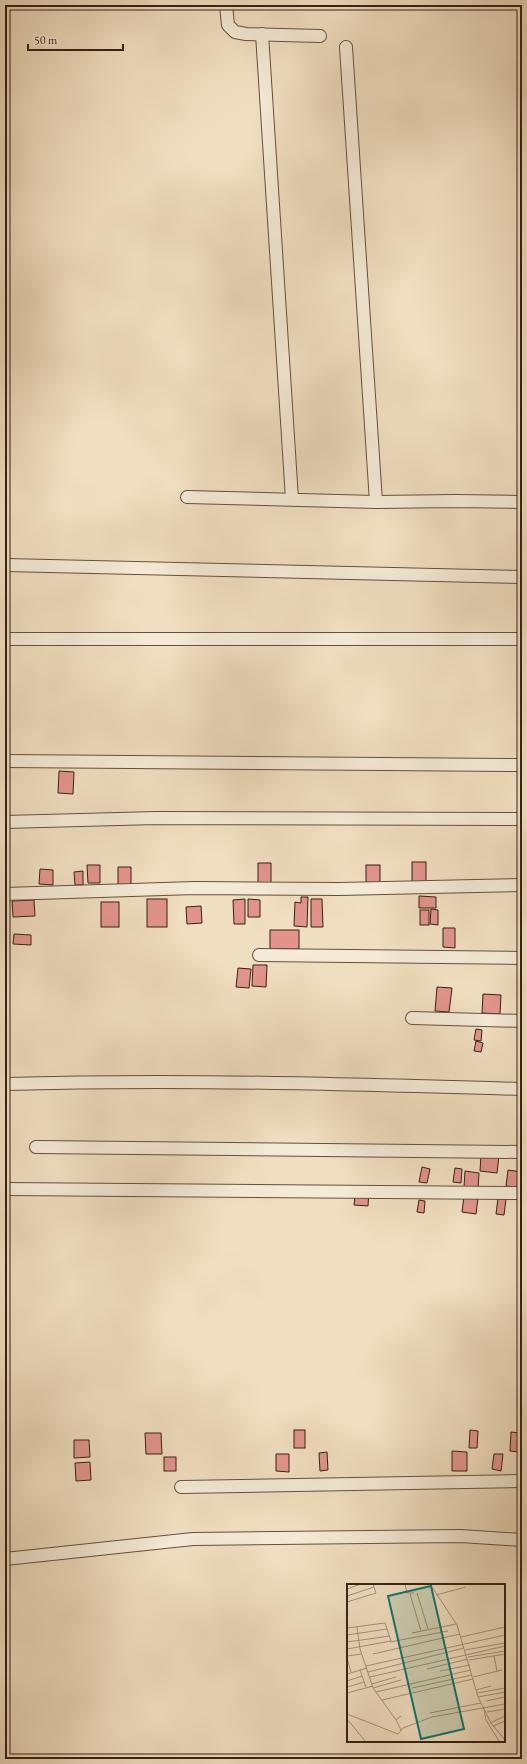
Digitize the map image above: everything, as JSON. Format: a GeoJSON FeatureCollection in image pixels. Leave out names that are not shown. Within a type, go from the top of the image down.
{"type":"FeatureCollection","features":[{"type":"Feature","properties":{"kind":"street"},"geometry":{"type":"LineString","coordinates":[[226,5],[228,25],[235,32],[320,36]]}},
{"type":"Feature","properties":{"kind":"street"},"geometry":{"type":"LineString","coordinates":[[262,34],[292,498]]}},
{"type":"Feature","properties":{"kind":"street"},"geometry":{"type":"LineString","coordinates":[[346,47],[376,502]]}},
{"type":"Feature","properties":{"kind":"street"},"geometry":{"type":"LineString","coordinates":[[187,496],[292,498],[376,502],[455,500],[522,502]]}},
{"type":"Feature","properties":{"kind":"street"},"geometry":{"type":"LineString","coordinates":[[5,565],[522,577]]}},
{"type":"Feature","properties":{"kind":"street"},"geometry":{"type":"LineString","coordinates":[[5,639],[522,639]]}},
{"type":"Feature","properties":{"kind":"street"},"geometry":{"type":"LineString","coordinates":[[5,761],[522,764]]}},
{"type":"Feature","properties":{"kind":"street"},"geometry":{"type":"LineString","coordinates":[[5,822],[156,818],[522,819]]}},
{"type":"Feature","properties":{"kind":"street"},"geometry":{"type":"LineString","coordinates":[[5,894],[195,888],[339,889],[522,886]]}},
{"type":"Feature","properties":{"kind":"street"},"geometry":{"type":"LineString","coordinates":[[259,955],[522,958]]}},
{"type":"Feature","properties":{"kind":"street"},"geometry":{"type":"LineString","coordinates":[[412,1018],[522,1021]]}},
{"type":"Feature","properties":{"kind":"street"},"geometry":{"type":"LineString","coordinates":[[5,1084],[95,1081],[331,1084],[522,1089]]}},
{"type":"Feature","properties":{"kind":"street"},"geometry":{"type":"LineString","coordinates":[[36,1147],[522,1152]]}},
{"type":"Feature","properties":{"kind":"street"},"geometry":{"type":"LineString","coordinates":[[5,1190],[522,1193]]}},
{"type":"Feature","properties":{"kind":"street"},"geometry":{"type":"LineString","coordinates":[[181,1487],[522,1481]]}},
{"type":"Feature","properties":{"kind":"street"},"geometry":{"type":"LineString","coordinates":[[5,1559],[192,1539],[460,1536],[522,1540]]}},
{"type":"Feature","properties":{"kind":"building"},"geometry":{"type":"Polygon","coordinates":[[[59,771],[74,772],[73,794],[58,793],[59,771]]]}},
{"type":"Feature","properties":{"kind":"building"},"geometry":{"type":"Polygon","coordinates":[[[412,862],[426,862],[426,882],[412,882],[412,862]]]}},
{"type":"Feature","properties":{"kind":"building"},"geometry":{"type":"Polygon","coordinates":[[[258,863],[271,863],[271,887],[258,886],[258,863]]]}},
{"type":"Feature","properties":{"kind":"building"},"geometry":{"type":"Polygon","coordinates":[[[87,865],[100,865],[100,883],[88,883],[87,865]]]}},
{"type":"Feature","properties":{"kind":"building"},"geometry":{"type":"Polygon","coordinates":[[[366,865],[380,865],[380,887],[366,887],[366,865]]]}},
{"type":"Feature","properties":{"kind":"building"},"geometry":{"type":"Polygon","coordinates":[[[118,867],[131,867],[131,886],[118,885],[118,867]]]}},
{"type":"Feature","properties":{"kind":"building"},"geometry":{"type":"Polygon","coordinates":[[[40,869],[53,870],[53,885],[39,884],[40,869]]]}},
{"type":"Feature","properties":{"kind":"building"},"geometry":{"type":"Polygon","coordinates":[[[83,871],[83,885],[75,885],[74,872],[83,871]]]}},
{"type":"Feature","properties":{"kind":"building"},"geometry":{"type":"Polygon","coordinates":[[[419,896],[436,897],[436,908],[419,908],[419,896]]]}},
{"type":"Feature","properties":{"kind":"building"},"geometry":{"type":"Polygon","coordinates":[[[301,897],[308,897],[307,927],[294,926],[295,902],[301,903],[301,897]]]}},
{"type":"Feature","properties":{"kind":"building"},"geometry":{"type":"Polygon","coordinates":[[[147,899],[167,899],[167,927],[147,927],[147,899]]]}},
{"type":"Feature","properties":{"kind":"building"},"geometry":{"type":"Polygon","coordinates":[[[245,899],[245,924],[234,924],[233,900],[245,899]]]}},
{"type":"Feature","properties":{"kind":"building"},"geometry":{"type":"Polygon","coordinates":[[[248,899],[260,900],[260,917],[248,917],[248,899]]]}},
{"type":"Feature","properties":{"kind":"building"},"geometry":{"type":"Polygon","coordinates":[[[311,899],[322,899],[323,927],[311,927],[311,899]]]}},
{"type":"Feature","properties":{"kind":"building"},"geometry":{"type":"Polygon","coordinates":[[[34,900],[35,916],[13,917],[12,901],[34,900]]]}},
{"type":"Feature","properties":{"kind":"building"},"geometry":{"type":"Polygon","coordinates":[[[101,902],[119,902],[119,927],[101,927],[101,902]]]}},
{"type":"Feature","properties":{"kind":"building"},"geometry":{"type":"Polygon","coordinates":[[[201,906],[202,923],[187,924],[186,907],[201,906]]]}},
{"type":"Feature","properties":{"kind":"building"},"geometry":{"type":"Polygon","coordinates":[[[431,909],[438,910],[438,925],[430,924],[431,909]]]}},
{"type":"Feature","properties":{"kind":"building"},"geometry":{"type":"Polygon","coordinates":[[[420,910],[429,910],[429,925],[420,925],[420,910]]]}},
{"type":"Feature","properties":{"kind":"building"},"geometry":{"type":"Polygon","coordinates":[[[443,928],[455,928],[455,948],[443,947],[443,928]]]}},
{"type":"Feature","properties":{"kind":"building"},"geometry":{"type":"Polygon","coordinates":[[[270,930],[299,930],[299,949],[270,949],[270,930]]]}},
{"type":"Feature","properties":{"kind":"building"},"geometry":{"type":"Polygon","coordinates":[[[14,934],[31,935],[31,945],[13,944],[14,934]]]}},
{"type":"Feature","properties":{"kind":"building"},"geometry":{"type":"Polygon","coordinates":[[[253,965],[267,965],[266,987],[252,986],[253,965]]]}},
{"type":"Feature","properties":{"kind":"building"},"geometry":{"type":"Polygon","coordinates":[[[238,968],[251,969],[249,988],[236,987],[238,968]]]}},
{"type":"Feature","properties":{"kind":"building"},"geometry":{"type":"Polygon","coordinates":[[[437,987],[452,988],[449,1012],[435,1011],[437,987]]]}},
{"type":"Feature","properties":{"kind":"building"},"geometry":{"type":"Polygon","coordinates":[[[483,994],[501,995],[500,1014],[482,1013],[483,994]]]}},
{"type":"Feature","properties":{"kind":"building"},"geometry":{"type":"Polygon","coordinates":[[[476,1029],[482,1030],[481,1041],[474,1040],[476,1029]]]}},
{"type":"Feature","properties":{"kind":"building"},"geometry":{"type":"Polygon","coordinates":[[[476,1041],[483,1043],[481,1052],[474,1051],[476,1041]]]}},
{"type":"Feature","properties":{"kind":"building"},"geometry":{"type":"Polygon","coordinates":[[[481,1154],[499,1156],[497,1173],[480,1171],[481,1154]]]}},
{"type":"Feature","properties":{"kind":"building"},"geometry":{"type":"Polygon","coordinates":[[[422,1167],[430,1169],[427,1183],[419,1182],[422,1167]]]}},
{"type":"Feature","properties":{"kind":"building"},"geometry":{"type":"Polygon","coordinates":[[[455,1168],[462,1169],[461,1183],[453,1182],[455,1168]]]}},
{"type":"Feature","properties":{"kind":"building"},"geometry":{"type":"Polygon","coordinates":[[[508,1170],[522,1172],[522,1188],[506,1186],[508,1170]]]}},
{"type":"Feature","properties":{"kind":"building"},"geometry":{"type":"Polygon","coordinates":[[[465,1171],[479,1173],[478,1189],[464,1187],[465,1171]]]}},
{"type":"Feature","properties":{"kind":"building"},"geometry":{"type":"Polygon","coordinates":[[[356,1189],[369,1190],[368,1206],[354,1205],[356,1189]]]}},
{"type":"Feature","properties":{"kind":"building"},"geometry":{"type":"Polygon","coordinates":[[[464,1196],[478,1198],[476,1214],[462,1212],[464,1196]]]}},
{"type":"Feature","properties":{"kind":"building"},"geometry":{"type":"Polygon","coordinates":[[[498,1198],[506,1199],[504,1215],[496,1214],[498,1198]]]}},
{"type":"Feature","properties":{"kind":"building"},"geometry":{"type":"Polygon","coordinates":[[[419,1200],[425,1201],[424,1213],[417,1212],[419,1200]]]}},
{"type":"Feature","properties":{"kind":"building"},"geometry":{"type":"Polygon","coordinates":[[[294,1430],[305,1430],[305,1448],[294,1448],[294,1430]]]}},
{"type":"Feature","properties":{"kind":"building"},"geometry":{"type":"Polygon","coordinates":[[[470,1430],[478,1431],[477,1448],[469,1448],[470,1430]]]}},
{"type":"Feature","properties":{"kind":"building"},"geometry":{"type":"Polygon","coordinates":[[[511,1432],[520,1433],[519,1452],[510,1451],[511,1432]]]}},
{"type":"Feature","properties":{"kind":"building"},"geometry":{"type":"Polygon","coordinates":[[[145,1433],[161,1433],[162,1454],[146,1454],[145,1433]]]}},
{"type":"Feature","properties":{"kind":"building"},"geometry":{"type":"Polygon","coordinates":[[[74,1440],[89,1440],[90,1457],[74,1458],[74,1440]]]}},
{"type":"Feature","properties":{"kind":"building"},"geometry":{"type":"Polygon","coordinates":[[[452,1451],[467,1452],[467,1471],[452,1471],[452,1451]]]}},
{"type":"Feature","properties":{"kind":"building"},"geometry":{"type":"Polygon","coordinates":[[[327,1452],[328,1470],[320,1471],[319,1453],[327,1452]]]}},
{"type":"Feature","properties":{"kind":"building"},"geometry":{"type":"Polygon","coordinates":[[[276,1454],[289,1454],[289,1472],[276,1471],[276,1454]]]}},
{"type":"Feature","properties":{"kind":"building"},"geometry":{"type":"Polygon","coordinates":[[[494,1454],[503,1454],[501,1471],[492,1469],[494,1454]]]}},
{"type":"Feature","properties":{"kind":"building"},"geometry":{"type":"Polygon","coordinates":[[[164,1457],[176,1457],[176,1471],[164,1471],[164,1457]]]}},
{"type":"Feature","properties":{"kind":"building"},"geometry":{"type":"Polygon","coordinates":[[[90,1462],[91,1480],[76,1481],[75,1463],[90,1462]]]}}]}
